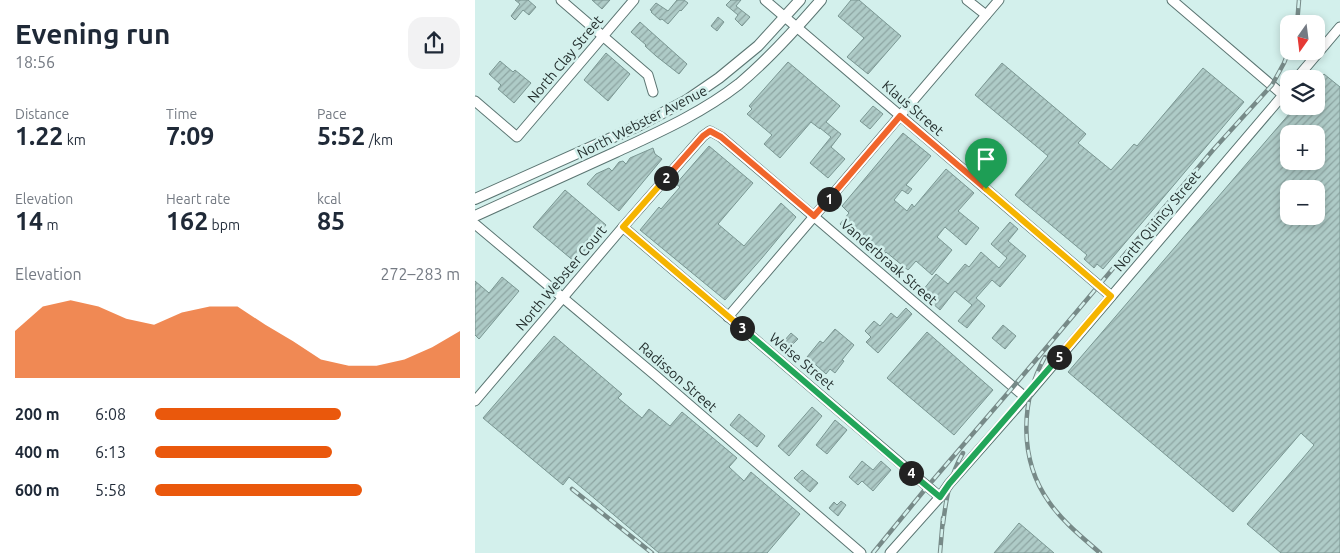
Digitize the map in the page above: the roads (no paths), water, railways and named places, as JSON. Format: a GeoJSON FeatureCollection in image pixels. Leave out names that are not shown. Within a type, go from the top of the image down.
{"type":"FeatureCollection","features":[{"type":"Feature","properties":{"kind":"main road","name":"North Webster Avenue"},"geometry":{"type":"LineString","coordinates":[[475,199],[676,107],[732,68],[758,46],[800,0]]}},
{"type":"Feature","properties":{"kind":"main road","name":"North Webster Avenue"},"geometry":{"type":"LineString","coordinates":[[475,216],[697,112],[744,79],[772,54],[821,0]]}},
{"type":"Feature","properties":{"kind":"street"},"geometry":{"type":"LineString","coordinates":[[561,0],[648,75],[653,92]]}},
{"type":"Feature","properties":{"kind":"street","name":"North Clay Street"},"geometry":{"type":"LineString","coordinates":[[475,101],[517,137],[634,0]]}},
{"type":"Feature","properties":{"kind":"street","name":"Klaus Street"},"geometry":{"type":"LineString","coordinates":[[765,0],[1111,296]]}},
{"type":"Feature","properties":{"kind":"street"},"geometry":{"type":"LineString","coordinates":[[967,0],[985,15]]}},
{"type":"Feature","properties":{"kind":"street"},"geometry":{"type":"LineString","coordinates":[[728,317],[999,0]]}},
{"type":"Feature","properties":{"kind":"street"},"geometry":{"type":"LineString","coordinates":[[1177,2],[1280,86]]}},
{"type":"Feature","properties":{"kind":"street"},"geometry":{"type":"LineString","coordinates":[[1304,70],[1340,27]]}},
{"type":"Feature","properties":{"kind":"street","name":"North Quincy Street"},"geometry":{"type":"LineString","coordinates":[[890,553],[940,497],[949,484],[1280,98]]}},
{"type":"Feature","properties":{"kind":"street","name":"Vanderbraak Street"},"geometry":{"type":"LineString","coordinates":[[710,131],[721,137],[1025,397]]}},
{"type":"Feature","properties":{"kind":"street","name":"North Webster Court"},"geometry":{"type":"LineString","coordinates":[[476,397],[703,136],[710,131]]}},
{"type":"Feature","properties":{"kind":"street","name":"Radisson Street"},"geometry":{"type":"LineString","coordinates":[[475,224],[563,297],[861,553]]}},
{"type":"Feature","properties":{"kind":"street","name":"Weise Street"},"geometry":{"type":"LineString","coordinates":[[623,227],[940,497]]}},
{"type":"Feature","properties":{"kind":"railway"},"geometry":{"type":"LineString","coordinates":[[1298,15],[1299,0]]}},
{"type":"Feature","properties":{"kind":"railway"},"geometry":{"type":"LineString","coordinates":[[873,553],[1213,150],[1272,85],[1285,60]]}},
{"type":"Feature","properties":{"kind":"railway"},"geometry":{"type":"LineString","coordinates":[[1045,357],[1037,374],[1027,411],[1026,430],[1032,468],[1039,486],[1054,509],[1100,553]]}},
{"type":"Feature","properties":{"kind":"railway"},"geometry":{"type":"LineString","coordinates":[[943,524],[949,487],[963,453]]}},
{"type":"Feature","properties":{"kind":"railway"},"geometry":{"type":"LineString","coordinates":[[572,489],[652,553]]}},
{"type":"Feature","properties":{"kind":"railway"},"geometry":{"type":"LineString","coordinates":[[940,553],[943,518]]}}]}
